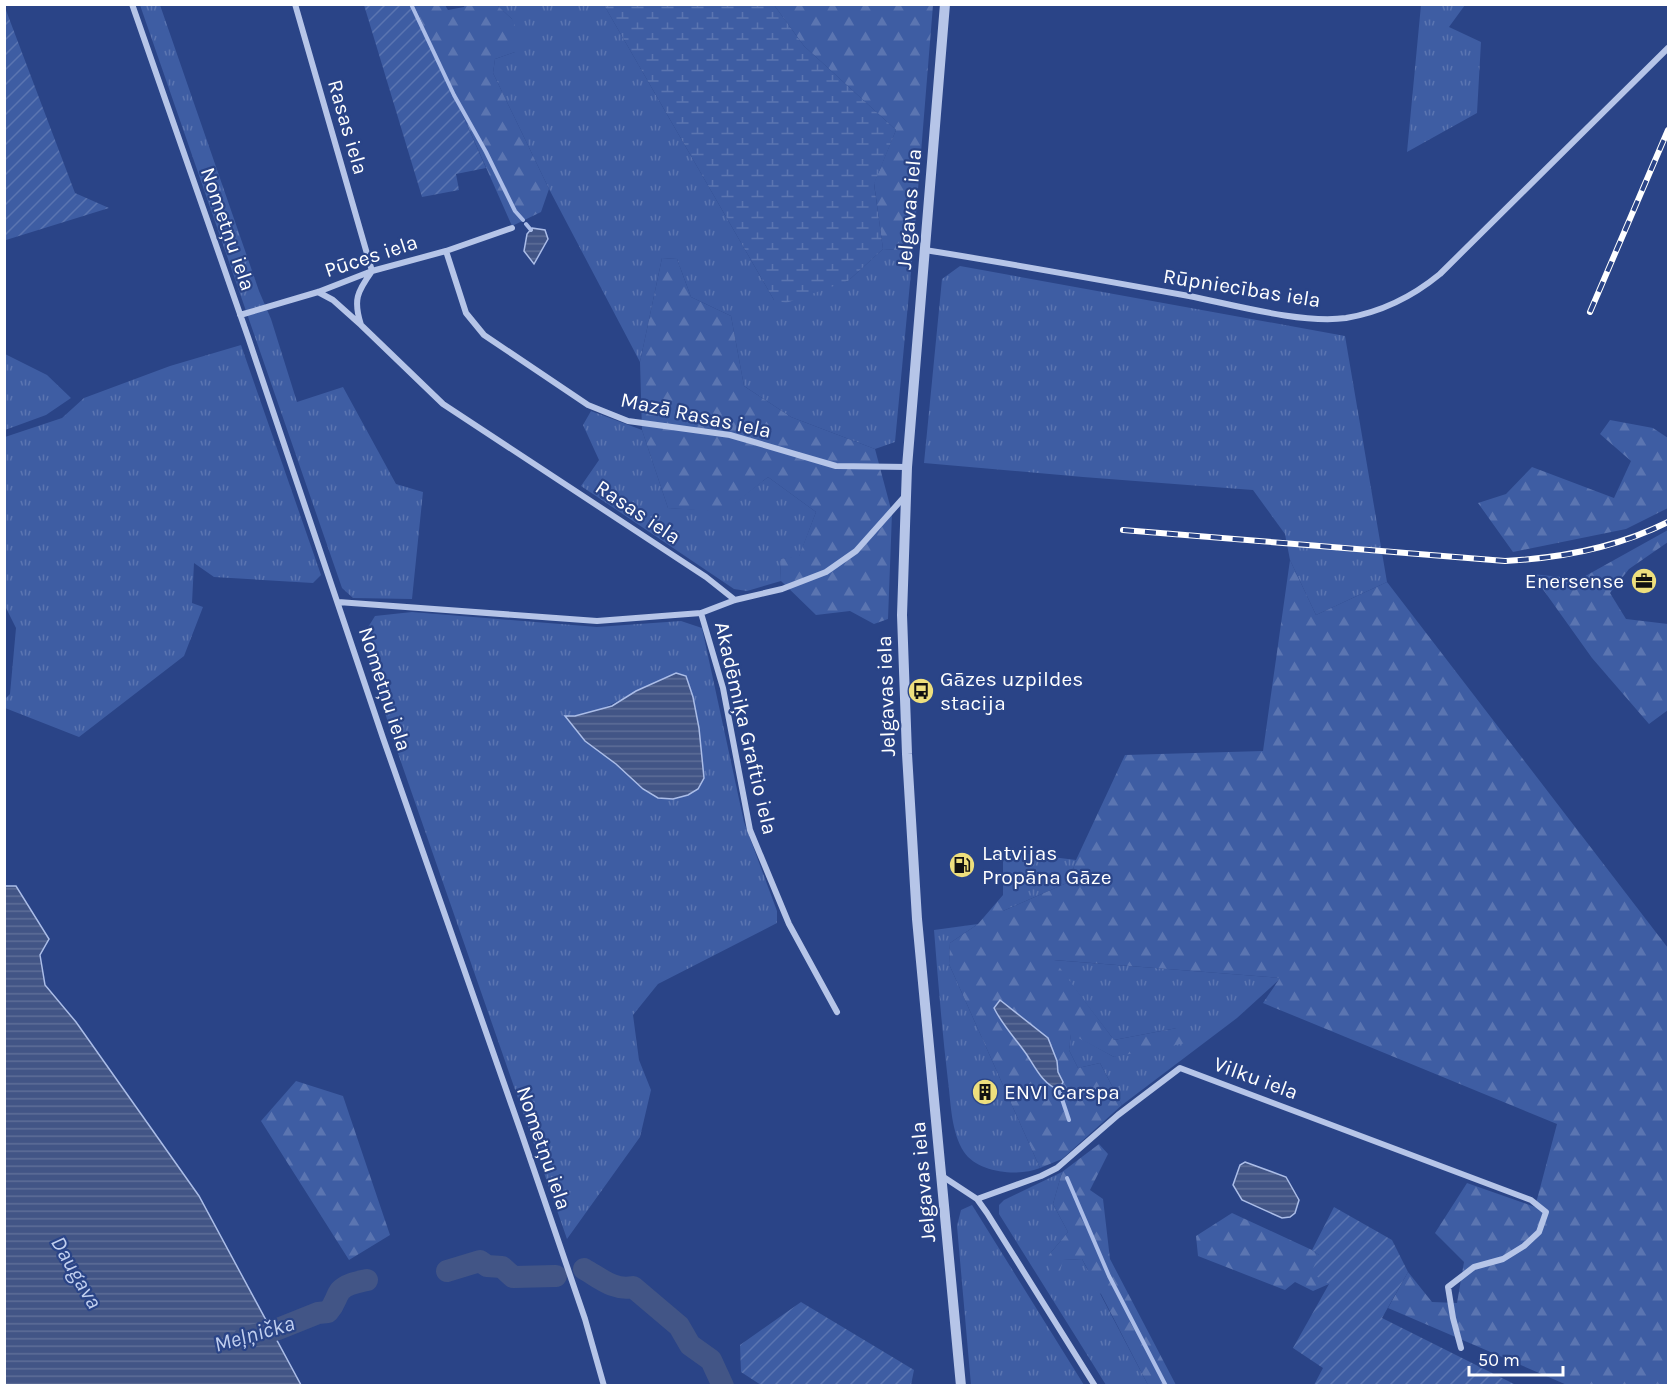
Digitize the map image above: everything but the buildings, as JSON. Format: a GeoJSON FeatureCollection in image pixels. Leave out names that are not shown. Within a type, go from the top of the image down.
{"type":"FeatureCollection","features":[{"type":"Feature","properties":{"kind":"street","name":"Nometņu iela"},"geometry":{"type":"LineString","coordinates":[[132,4],[585,1319],[602,1382]]}},
{"type":"Feature","properties":{"kind":"street","name":"Rasas iela"},"geometry":{"type":"LineString","coordinates":[[295,4],[372,271]]}},
{"type":"Feature","properties":{"kind":"street","name":"Jelgavas iela"},"geometry":{"type":"LineString","coordinates":[[945,4],[907,467],[902,615],[907,754],[917,919],[961,1386]]}},
{"type":"Feature","properties":{"kind":"street","name":"Rūpniecības iela"},"geometry":{"type":"LineString","coordinates":[[925,250],[1031,266],[1297,317],[1344,318],[1369,313],[1388,307],[1412,294],[1440,274],[1668,48]]}},
{"type":"Feature","properties":{"kind":"street","name":"Pūces iela"},"geometry":{"type":"LineString","coordinates":[[240,315],[318,292],[372,271],[446,251],[512,228]]}},
{"type":"Feature","properties":{"kind":"street","name":"Mazā Rasas iela"},"geometry":{"type":"LineString","coordinates":[[446,251],[466,313],[483,335],[588,405],[628,421],[730,435],[836,466],[907,467]]}},
{"type":"Feature","properties":{"kind":"street"},"geometry":{"type":"LineString","coordinates":[[362,325],[357,312],[357,296],[372,271]]}},
{"type":"Feature","properties":{"kind":"street","name":"Rasas iela"},"geometry":{"type":"LineString","coordinates":[[318,292],[333,300],[362,325],[443,404],[706,577],[735,600]]}},
{"type":"Feature","properties":{"kind":"street"},"geometry":{"type":"LineString","coordinates":[[735,600],[782,589],[826,572],[856,551],[906,495]]}},
{"type":"Feature","properties":{"kind":"street","name":"Akadēmiķa Graftio iela"},"geometry":{"type":"LineString","coordinates":[[735,600],[701,613],[723,688],[750,830],[789,924],[837,1012]]}},
{"type":"Feature","properties":{"kind":"street"},"geometry":{"type":"LineString","coordinates":[[338,602],[597,621],[701,613]]}},
{"type":"Feature","properties":{"kind":"street","name":"Vilku iela"},"geometry":{"type":"LineString","coordinates":[[977,1199],[1057,1168],[1118,1115],[1180,1068],[1531,1200],[1546,1212],[1539,1232],[1524,1246],[1503,1259],[1474,1267],[1448,1287],[1461,1348]]}},
{"type":"Feature","properties":{"kind":"street"},"geometry":{"type":"LineString","coordinates":[[942,1176],[977,1199],[1095,1386]]}},
{"type":"Feature","properties":{"kind":"street"},"geometry":{"type":"LineString","coordinates":[[602,1382],[610,1386]]}},
{"type":"Feature","properties":{"kind":"green space"},"geometry":{"type":"Polygon","coordinates":[[[4,5],[75,193],[109,208],[6,240],[4,236],[4,5]]]}},
{"type":"Feature","properties":{"kind":"green space"},"geometry":{"type":"Polygon","coordinates":[[[140,5],[160,5],[259,291],[271,319],[297,402],[343,387],[396,484],[423,492],[412,599],[353,598],[342,588],[140,5]]]}},
{"type":"Feature","properties":{"kind":"green space"},"geometry":{"type":"Polygon","coordinates":[[[364,5],[414,5],[486,168],[456,174],[459,190],[422,197],[364,5]]]}},
{"type":"Feature","properties":{"kind":"green space"},"geometry":{"type":"Polygon","coordinates":[[[414,5],[445,5],[448,10],[465,5],[497,5],[512,19],[521,39],[515,52],[495,59],[493,73],[549,189],[541,212],[512,226],[414,5]]]}},
{"type":"Feature","properties":{"kind":"green space"},"geometry":{"type":"Polygon","coordinates":[[[497,5],[604,5],[774,300],[848,281],[883,249],[913,251],[895,442],[875,449],[791,417],[744,386],[731,316],[691,297],[677,259],[662,258],[640,362],[549,189],[493,73],[495,59],[515,52],[512,19],[497,5]]]}},
{"type":"Feature","properties":{"kind":"green space"},"geometry":{"type":"Polygon","coordinates":[[[604,5],[774,5],[804,46],[896,130],[874,184],[883,249],[848,281],[786,303],[774,300],[604,5]]]}},
{"type":"Feature","properties":{"kind":"green space"},"geometry":{"type":"Polygon","coordinates":[[[774,5],[933,5],[913,251],[883,249],[874,183],[896,130],[804,46],[774,5]]]}},
{"type":"Feature","properties":{"kind":"green space"},"geometry":{"type":"Polygon","coordinates":[[[1421,5],[1465,5],[1449,27],[1481,42],[1477,113],[1407,152],[1421,5]]]}},
{"type":"Feature","properties":{"kind":"green space"},"geometry":{"type":"Polygon","coordinates":[[[662,258],[677,259],[691,297],[731,316],[744,386],[791,417],[875,449],[892,513],[888,619],[874,624],[850,611],[816,615],[781,581],[780,559],[799,556],[816,512],[768,477],[724,512],[668,508],[642,430],[640,362],[662,258]]]}},
{"type":"Feature","properties":{"kind":"green space"},"geometry":{"type":"Polygon","coordinates":[[[960,266],[1345,336],[1387,582],[1316,615],[1290,560],[1285,534],[1253,490],[924,463],[942,279],[960,266]]]}},
{"type":"Feature","properties":{"kind":"green space"},"geometry":{"type":"Polygon","coordinates":[[[241,345],[321,575],[313,583],[214,577],[194,563],[192,603],[203,607],[184,656],[79,737],[5,708],[5,699],[10,694],[16,628],[5,606],[5,437],[62,418],[84,398],[170,366],[241,345]]]}},
{"type":"Feature","properties":{"kind":"green space"},"geometry":{"type":"Polygon","coordinates":[[[5,354],[47,375],[71,398],[46,415],[5,430],[5,354]]]}},
{"type":"Feature","properties":{"kind":"green space"},"geometry":{"type":"Polygon","coordinates":[[[591,411],[642,430],[668,508],[724,511],[768,477],[816,512],[799,557],[780,559],[781,581],[747,591],[734,589],[581,486],[599,460],[583,425],[591,411]]]}},
{"type":"Feature","properties":{"kind":"green space"},"geometry":{"type":"Polygon","coordinates":[[[1610,420],[1653,428],[1668,438],[1668,508],[1626,529],[1513,552],[1478,503],[1506,494],[1532,467],[1614,498],[1631,461],[1600,434],[1610,420]]]}},
{"type":"Feature","properties":{"kind":"green space"},"geometry":{"type":"Polygon","coordinates":[[[1668,530],[1668,542],[1629,569],[1610,593],[1626,619],[1668,624],[1668,710],[1649,724],[1592,658],[1532,574],[1580,579],[1668,530]]]}},
{"type":"Feature","properties":{"kind":"green space"},"geometry":{"type":"Polygon","coordinates":[[[1290,560],[1316,615],[1387,582],[1668,948],[1668,1385],[1567,1385],[1388,1308],[1408,1272],[1432,1302],[1457,1303],[1464,1262],[1435,1233],[1467,1183],[1535,1207],[1557,1124],[1263,1003],[1280,978],[1054,960],[1114,1040],[1177,1028],[1196,1041],[1114,1057],[1071,1034],[1069,1050],[1078,1068],[1100,1063],[1122,1105],[1062,1159],[1040,1168],[949,964],[950,943],[978,924],[1003,895],[1003,911],[1069,882],[1076,860],[1125,755],[1263,751],[1290,560]]]}},
{"type":"Feature","properties":{"kind":"green space"},"geometry":{"type":"Polygon","coordinates":[[[412,612],[597,627],[681,621],[702,628],[744,822],[777,911],[777,923],[658,984],[633,1015],[639,1060],[651,1090],[640,1137],[567,1239],[393,739],[362,637],[375,616],[412,612]],[[636,691],[602,708],[584,714],[566,716],[566,718],[585,741],[616,764],[643,789],[658,798],[673,799],[688,795],[704,778],[693,697],[636,691]]]}},
{"type":"Feature","properties":{"kind":"green space"},"geometry":{"type":"Polygon","coordinates":[[[1003,851],[1076,860],[1069,882],[1003,911],[1003,851]]]}},
{"type":"Feature","properties":{"kind":"green space"},"geometry":{"type":"Polygon","coordinates":[[[978,924],[950,943],[949,964],[1040,1168],[1031,1171],[999,1171],[979,1165],[964,1152],[954,1127],[934,930],[978,924]]]}},
{"type":"Feature","properties":{"kind":"green space"},"geometry":{"type":"Polygon","coordinates":[[[1053,960],[1281,978],[1237,1018],[1122,1105],[1100,1063],[1078,1068],[1069,1050],[1071,1033],[1114,1057],[1177,1028],[1114,1040],[1053,960]]]}},
{"type":"Feature","properties":{"kind":"green space"},"geometry":{"type":"Polygon","coordinates":[[[296,1081],[343,1096],[390,1235],[349,1260],[261,1121],[296,1081]]]}},
{"type":"Feature","properties":{"kind":"green space"},"geometry":{"type":"Polygon","coordinates":[[[1099,1144],[1108,1154],[1090,1190],[1103,1199],[1110,1259],[1176,1385],[1148,1385],[1101,1294],[1086,1285],[1088,1270],[1082,1259],[1063,1260],[1059,1275],[1050,1271],[1048,1256],[1068,1232],[1053,1204],[1062,1172],[1099,1144]]]}},
{"type":"Feature","properties":{"kind":"green space"},"geometry":{"type":"Polygon","coordinates":[[[1062,1172],[1053,1204],[1068,1232],[1048,1256],[1063,1260],[1082,1259],[1148,1385],[1106,1385],[999,1214],[999,1205],[1004,1200],[1062,1172]]]}},
{"type":"Feature","properties":{"kind":"green space"},"geometry":{"type":"Polygon","coordinates":[[[972,1205],[1084,1385],[971,1385],[957,1226],[961,1210],[972,1205]]]}},
{"type":"Feature","properties":{"kind":"green space"},"geometry":{"type":"Polygon","coordinates":[[[1334,1207],[1392,1240],[1408,1272],[1382,1318],[1516,1385],[1314,1385],[1323,1368],[1293,1348],[1329,1284],[1311,1273],[1319,1255],[1312,1250],[1334,1207]]]}},
{"type":"Feature","properties":{"kind":"green space"},"geometry":{"type":"Polygon","coordinates":[[[1232,1213],[1319,1255],[1329,1284],[1313,1291],[1295,1282],[1285,1290],[1198,1256],[1196,1236],[1232,1213]]]}},
{"type":"Feature","properties":{"kind":"green space"},"geometry":{"type":"Polygon","coordinates":[[[801,1302],[914,1370],[911,1385],[761,1385],[741,1372],[740,1345],[801,1302]]]}},
{"type":"Feature","properties":{"kind":"water"},"geometry":{"type":"Polygon","coordinates":[[[532,228],[545,230],[548,239],[534,264],[524,251],[527,234],[532,228]]]}},
{"type":"Feature","properties":{"kind":"water"},"geometry":{"type":"Polygon","coordinates":[[[676,673],[686,676],[693,697],[704,778],[698,789],[688,795],[673,799],[658,798],[643,789],[616,764],[585,741],[565,716],[575,716],[612,706],[636,691],[676,673]]]}},
{"type":"Feature","properties":{"kind":"water","name":"Daugava"},"geometry":{"type":"Polygon","coordinates":[[[5,886],[16,886],[49,939],[40,955],[45,985],[76,1022],[199,1196],[301,1385],[5,1385],[5,886]]]}},
{"type":"Feature","properties":{"kind":"water"},"geometry":{"type":"Polygon","coordinates":[[[1000,1000],[1048,1038],[1063,1082],[1059,1090],[1040,1075],[1001,1021],[994,1008],[1000,1000]]]}},
{"type":"Feature","properties":{"kind":"water"},"geometry":{"type":"Polygon","coordinates":[[[1245,1162],[1286,1177],[1299,1200],[1295,1213],[1290,1217],[1282,1218],[1242,1200],[1233,1185],[1240,1165],[1245,1162]]]}},
{"type":"Feature","properties":{"kind":"waterway"},"geometry":{"type":"LineString","coordinates":[[411,4],[454,95],[515,211],[523,220]]}},
{"type":"Feature","properties":{"kind":"waterway"},"geometry":{"type":"LineString","coordinates":[[526,224],[531,230]]}},
{"type":"Feature","properties":{"kind":"waterway"},"geometry":{"type":"LineString","coordinates":[[1059,1090],[1069,1120]]}},
{"type":"Feature","properties":{"kind":"waterway"},"geometry":{"type":"LineString","coordinates":[[1067,1178],[1109,1276],[1166,1386]]}},
{"type":"Feature","properties":{"kind":"waterway","name":"Meļņička"},"geometry":{"type":"LineString","coordinates":[[447,1271],[480,1261],[487,1266],[502,1267],[513,1277],[556,1276]]}},
{"type":"Feature","properties":{"kind":"waterway","name":"Meļņička"},"geometry":{"type":"LineString","coordinates":[[584,1269],[613,1285],[633,1287],[679,1326],[690,1345],[711,1360],[723,1386]]}},
{"type":"Feature","properties":{"kind":"waterway","name":"Meļņička"},"geometry":{"type":"LineString","coordinates":[[244,1338],[278,1329],[318,1313],[328,1312],[343,1289],[367,1280]]}},
{"type":"Feature","properties":{"kind":"railway"},"geometry":{"type":"LineString","coordinates":[[1590,312],[1668,130]]}},
{"type":"Feature","properties":{"kind":"railway"},"geometry":{"type":"LineString","coordinates":[[1123,530],[1505,561],[1568,554],[1609,545],[1668,522]]}},
{"type":"Feature","properties":{"kind":"place","name":"Enersense"},"geometry":{"type":"Point","coordinates":[1644,581]}},
{"type":"Feature","properties":{"kind":"place","name":"Gāzes uzpildes stacija"},"geometry":{"type":"Point","coordinates":[921,691]}},
{"type":"Feature","properties":{"kind":"place","name":"Latvijas Propāna Gāze"},"geometry":{"type":"Point","coordinates":[962,865]}},
{"type":"Feature","properties":{"kind":"place","name":"ENVI Carspa"},"geometry":{"type":"Point","coordinates":[985,1092]}}]}
